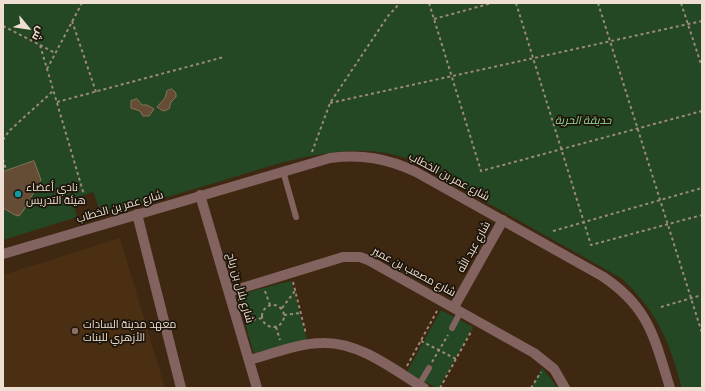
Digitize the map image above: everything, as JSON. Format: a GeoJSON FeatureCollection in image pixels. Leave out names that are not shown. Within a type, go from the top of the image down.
{"type":"FeatureCollection","features":[{"type":"Feature","properties":{"kind":"street","name":"شارع عمر بن الخطاب"},"geometry":{"type":"LineString","coordinates":[[3,254],[330,158],[348,156],[383,159],[416,172],[619,287],[633,301],[645,318],[654,336],[670,388]]}},
{"type":"Feature","properties":{"kind":"street","name":"شارع بلال بن رباح"},"geometry":{"type":"LineString","coordinates":[[200,196],[257,388]]}},
{"type":"Feature","properties":{"kind":"street"},"geometry":{"type":"LineString","coordinates":[[137,214],[181,388]]}},
{"type":"Feature","properties":{"kind":"street","name":"شارع عبد الله"},"geometry":{"type":"LineString","coordinates":[[458,309],[503,220]]}},
{"type":"Feature","properties":{"kind":"street","name":"شارع مصعب بن عمير"},"geometry":{"type":"LineString","coordinates":[[229,292],[343,257],[360,257],[478,320],[546,362],[560,377],[566,388]]}},
{"type":"Feature","properties":{"kind":"street"},"geometry":{"type":"LineString","coordinates":[[249,360],[309,344],[333,343],[352,347],[422,386]]}},
{"type":"Feature","properties":{"kind":"lane"},"geometry":{"type":"LineString","coordinates":[[283,171],[296,217]]}},
{"type":"Feature","properties":{"kind":"lane"},"geometry":{"type":"LineString","coordinates":[[452,328],[458,309]]}},
{"type":"Feature","properties":{"kind":"lane"},"geometry":{"type":"LineString","coordinates":[[422,386],[429,368]]}},
{"type":"Feature","properties":{"kind":"path"},"geometry":{"type":"LineString","coordinates":[[47,69],[82,3]]}},
{"type":"Feature","properties":{"kind":"path"},"geometry":{"type":"LineString","coordinates":[[308,164],[330,103],[388,16],[400,3]]}},
{"type":"Feature","properties":{"kind":"path"},"geometry":{"type":"LineString","coordinates":[[429,3],[481,171],[702,110]]}},
{"type":"Feature","properties":{"kind":"path"},"geometry":{"type":"LineString","coordinates":[[434,19],[492,3]]}},
{"type":"Feature","properties":{"kind":"path"},"geometry":{"type":"LineString","coordinates":[[516,3],[591,245],[702,215]]}},
{"type":"Feature","properties":{"kind":"path"},"geometry":{"type":"LineString","coordinates":[[598,3],[702,333]]}},
{"type":"Feature","properties":{"kind":"path"},"geometry":{"type":"LineString","coordinates":[[681,3],[702,67]]}},
{"type":"Feature","properties":{"kind":"path"},"geometry":{"type":"LineString","coordinates":[[330,103],[702,20]]}},
{"type":"Feature","properties":{"kind":"path"},"geometry":{"type":"LineString","coordinates":[[72,21],[96,92]]}},
{"type":"Feature","properties":{"kind":"path"},"geometry":{"type":"LineString","coordinates":[[3,26],[55,53]]}},
{"type":"Feature","properties":{"kind":"path"},"geometry":{"type":"LineString","coordinates":[[40,45],[84,195]]}},
{"type":"Feature","properties":{"kind":"path"},"geometry":{"type":"LineString","coordinates":[[57,102],[224,57]]}},
{"type":"Feature","properties":{"kind":"path"},"geometry":{"type":"LineString","coordinates":[[3,140],[9,131],[53,91]]}},
{"type":"Feature","properties":{"kind":"path"},"geometry":{"type":"LineString","coordinates":[[3,159],[6,170]]}},
{"type":"Feature","properties":{"kind":"path"},"geometry":{"type":"LineString","coordinates":[[553,231],[702,188]]}},
{"type":"Feature","properties":{"kind":"path"},"geometry":{"type":"LineString","coordinates":[[290,273],[309,344]]}},
{"type":"Feature","properties":{"kind":"path"},"geometry":{"type":"LineString","coordinates":[[262,282],[270,305]]}},
{"type":"Feature","properties":{"kind":"path"},"geometry":{"type":"LineString","coordinates":[[282,308],[295,291]]}},
{"type":"Feature","properties":{"kind":"path"},"geometry":{"type":"LineString","coordinates":[[661,307],[702,295]]}},
{"type":"Feature","properties":{"kind":"path"},"geometry":{"type":"LineString","coordinates":[[402,375],[442,301]]}},
{"type":"Feature","properties":{"kind":"path"},"geometry":{"type":"LineString","coordinates":[[270,305],[276,305],[282,308],[284,315],[281,324],[276,327],[267,325],[262,318],[263,310],[270,305]]}},
{"type":"Feature","properties":{"kind":"path"},"geometry":{"type":"LineString","coordinates":[[284,315],[301,313]]}},
{"type":"Feature","properties":{"kind":"path"},"geometry":{"type":"LineString","coordinates":[[238,323],[262,318]]}},
{"type":"Feature","properties":{"kind":"path"},"geometry":{"type":"LineString","coordinates":[[440,388],[478,320]]}},
{"type":"Feature","properties":{"kind":"path"},"geometry":{"type":"LineString","coordinates":[[429,368],[452,328]]}},
{"type":"Feature","properties":{"kind":"path"},"geometry":{"type":"LineString","coordinates":[[421,341],[456,360]]}},
{"type":"Feature","properties":{"kind":"path"},"geometry":{"type":"LineString","coordinates":[[532,388],[546,362]]}},
{"type":"Feature","properties":{"kind":"shaded area","name":"معهد مدينة السادات الأزهري للبنات"},"geometry":{"type":"Polygon","coordinates":[[[120,238],[165,388],[3,388],[3,275],[120,238]]]}},
{"type":"Feature","properties":{"kind":"green space","name":"حديقة الحرية"},"geometry":{"type":"Polygon","coordinates":[[[3,3],[702,3],[702,388],[682,388],[667,342],[653,315],[634,291],[621,278],[415,162],[392,154],[367,151],[315,155],[263,168],[102,216],[93,192],[72,199],[77,217],[3,240],[3,3]]]}},
{"type":"Feature","properties":{"kind":"green space"},"geometry":{"type":"Polygon","coordinates":[[[291,281],[307,340],[255,353],[253,351],[238,298],[244,293],[291,281]]]}},
{"type":"Feature","properties":{"kind":"green space"},"geometry":{"type":"Polygon","coordinates":[[[441,310],[473,327],[439,388],[437,388],[407,372],[441,310]]]}},
{"type":"Feature","properties":{"kind":"green space"},"geometry":{"type":"Polygon","coordinates":[[[542,368],[558,388],[532,388],[542,368]]]}},
{"type":"Feature","properties":{"kind":"building"},"geometry":{"type":"Polygon","coordinates":[[[172,89],[176,93],[176,97],[171,102],[169,109],[163,111],[157,107],[165,98],[167,91],[172,89]]]}},
{"type":"Feature","properties":{"kind":"building"},"geometry":{"type":"Polygon","coordinates":[[[137,99],[142,105],[147,105],[154,109],[149,116],[143,116],[140,111],[131,108],[131,101],[137,99]]]}},
{"type":"Feature","properties":{"kind":"building","name":"نادي أعضاء هيئة التدريس"},"geometry":{"type":"Polygon","coordinates":[[[34,161],[41,180],[23,211],[19,216],[15,215],[3,208],[3,172],[34,161]]]}},
{"type":"Feature","properties":{"kind":"place","name":"نادي أعضاء هيئة التدريس"},"geometry":{"type":"Point","coordinates":[18,194]}},
{"type":"Feature","properties":{"kind":"place","name":"معهد مدينة السادات الأزهري للبنات"},"geometry":{"type":"Point","coordinates":[75,331]}}]}
